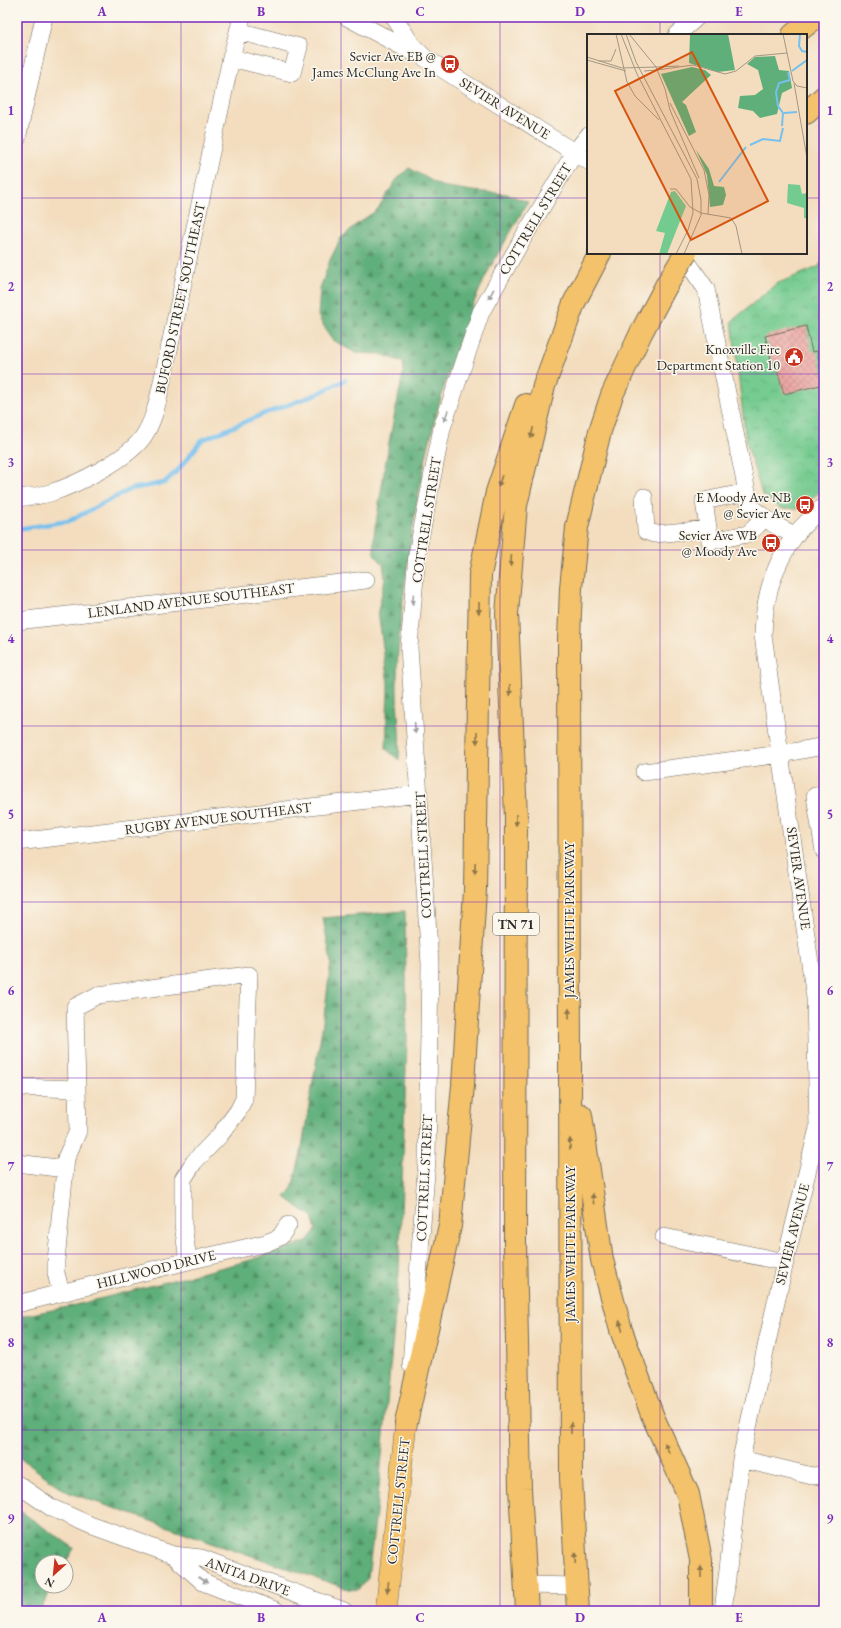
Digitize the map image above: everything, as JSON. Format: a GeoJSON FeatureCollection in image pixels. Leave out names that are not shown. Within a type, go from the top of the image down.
{"type":"FeatureCollection","features":[{"type":"Feature","properties":{"kind":"highway"},"geometry":{"type":"LineString","coordinates":[[794,34],[816,17]]}},
{"type":"Feature","properties":{"kind":"highway"},"geometry":{"type":"LineString","coordinates":[[807,112],[824,97]]}},
{"type":"Feature","properties":{"kind":"highway","name":"TN 71"},"geometry":{"type":"LineString","coordinates":[[527,1611],[520,1488],[515,1243],[516,817],[506,614],[516,505],[544,386],[574,303],[599,254]]}},
{"type":"Feature","properties":{"kind":"highway","name":"JAMES WHITE PARKWAY"},"geometry":{"type":"LineString","coordinates":[[578,1611],[571,1478],[568,639],[571,588],[577,527],[600,431],[612,395],[641,333],[666,286],[685,254]]}},
{"type":"Feature","properties":{"kind":"highway"},"geometry":{"type":"LineString","coordinates":[[406,1423],[450,1226],[463,1085],[475,890],[480,575],[497,492],[529,396],[574,303]]}},
{"type":"Feature","properties":{"kind":"highway"},"geometry":{"type":"LineString","coordinates":[[570,1041],[602,1260],[622,1330],[650,1409],[688,1494],[701,1560],[702,1611]]}},
{"type":"Feature","properties":{"kind":"main road","name":"COTTRELL STREET"},"geometry":{"type":"LineString","coordinates":[[386,1611],[406,1423]]}},
{"type":"Feature","properties":{"kind":"street"},"geometry":{"type":"LineString","coordinates":[[17,139],[44,17]]}},
{"type":"Feature","properties":{"kind":"street"},"geometry":{"type":"LineString","coordinates":[[347,17],[425,58]]}},
{"type":"Feature","properties":{"kind":"street","name":"SEVIER AVENUE"},"geometry":{"type":"LineString","coordinates":[[394,17],[412,45],[425,58],[581,157]]}},
{"type":"Feature","properties":{"kind":"street"},"geometry":{"type":"LineString","coordinates":[[678,34],[697,17]]}},
{"type":"Feature","properties":{"kind":"street"},"geometry":{"type":"LineString","coordinates":[[231,58],[292,73],[294,66],[299,47],[240,24]]}},
{"type":"Feature","properties":{"kind":"street","name":"BUFORD STREET SOUTHEAST"},"geometry":{"type":"LineString","coordinates":[[17,498],[50,493],[76,483],[107,466],[127,453],[144,436],[152,420],[164,373],[231,58],[240,24]]}},
{"type":"Feature","properties":{"kind":"street","name":"COTTRELL STREET"},"geometry":{"type":"LineString","coordinates":[[406,1423],[427,1160],[430,964],[410,647],[417,554],[442,428],[481,312],[523,238],[581,157],[587,139]]}},
{"type":"Feature","properties":{"kind":"street"},"geometry":{"type":"LineString","coordinates":[[681,254],[706,289],[750,507],[775,525],[794,535]]}},
{"type":"Feature","properties":{"kind":"street"},"geometry":{"type":"LineString","coordinates":[[747,492],[704,501],[710,541],[748,534],[765,518]]}},
{"type":"Feature","properties":{"kind":"street"},"geometry":{"type":"LineString","coordinates":[[644,497],[646,531],[654,534],[708,529]]}},
{"type":"Feature","properties":{"kind":"street","name":"SEVIER AVENUE"},"geometry":{"type":"LineString","coordinates":[[723,1611],[741,1459],[785,1262],[821,1128],[820,997],[816,946],[781,754],[763,635],[764,615],[773,574],[794,535],[824,506]]}},
{"type":"Feature","properties":{"kind":"street","name":"LENLAND AVENUE SOUTHEAST"},"geometry":{"type":"LineString","coordinates":[[17,621],[366,580]]}},
{"type":"Feature","properties":{"kind":"street"},"geometry":{"type":"LineString","coordinates":[[644,772],[781,754],[824,746]]}},
{"type":"Feature","properties":{"kind":"street","name":"RUGBY AVENUE SOUTHEAST"},"geometry":{"type":"LineString","coordinates":[[17,842],[419,794]]}},
{"type":"Feature","properties":{"kind":"street"},"geometry":{"type":"LineString","coordinates":[[824,795],[815,796],[824,851]]}},
{"type":"Feature","properties":{"kind":"street"},"geometry":{"type":"LineString","coordinates":[[61,1293],[56,1273],[56,1261],[66,1158],[78,1131],[75,1007],[98,995],[250,975],[244,1099],[238,1111],[220,1135],[194,1162],[183,1179],[183,1224],[188,1260]]}},
{"type":"Feature","properties":{"kind":"street"},"geometry":{"type":"LineString","coordinates":[[17,1087],[77,1089]]}},
{"type":"Feature","properties":{"kind":"street"},"geometry":{"type":"LineString","coordinates":[[17,1162],[65,1169]]}},
{"type":"Feature","properties":{"kind":"street","name":"HILLWOOD DRIVE"},"geometry":{"type":"LineString","coordinates":[[17,1304],[188,1260],[266,1243],[280,1237],[288,1225]]}},
{"type":"Feature","properties":{"kind":"street"},"geometry":{"type":"LineString","coordinates":[[664,1237],[785,1262]]}},
{"type":"Feature","properties":{"kind":"street"},"geometry":{"type":"LineString","coordinates":[[741,1459],[812,1476],[824,1475]]}},
{"type":"Feature","properties":{"kind":"street","name":"ANITA DRIVE"},"geometry":{"type":"LineString","coordinates":[[17,1484],[52,1508],[90,1525],[173,1555],[201,1558],[344,1611]]}},
{"type":"Feature","properties":{"kind":"street","name":"ANITA DRIVE"},"geometry":{"type":"LineString","coordinates":[[173,1555],[203,1582],[277,1611]]}},
{"type":"Feature","properties":{"kind":"street"},"geometry":{"type":"LineString","coordinates":[[525,1585],[577,1586]]}},
{"type":"Feature","properties":{"kind":"green space"},"geometry":{"type":"Polygon","coordinates":[[[409,168],[441,186],[507,194],[528,202],[488,272],[466,322],[439,404],[428,447],[412,532],[400,627],[397,682],[400,743],[399,760],[386,749],[388,684],[378,611],[385,579],[383,564],[374,554],[374,535],[389,442],[404,369],[403,362],[380,354],[356,353],[332,340],[318,316],[320,289],[330,260],[341,238],[358,223],[377,210],[397,179],[409,168]]]}},
{"type":"Feature","properties":{"kind":"green space"},"geometry":{"type":"Polygon","coordinates":[[[824,260],[824,488],[800,509],[780,508],[762,494],[746,441],[732,321],[776,284],[818,267],[824,260]]]}},
{"type":"Feature","properties":{"kind":"green space"},"geometry":{"type":"Polygon","coordinates":[[[405,911],[407,1040],[399,1273],[379,1488],[368,1578],[358,1590],[348,1589],[67,1492],[17,1456],[17,1317],[72,1306],[247,1261],[306,1242],[316,1230],[311,1215],[285,1197],[292,1188],[301,1153],[324,1016],[331,962],[323,918],[405,911]]]}},
{"type":"Feature","properties":{"kind":"green space"},"geometry":{"type":"Polygon","coordinates":[[[17,1509],[74,1548],[71,1554],[34,1554],[34,1594],[49,1594],[40,1611],[17,1611],[17,1509]]]}},
{"type":"Feature","properties":{"kind":"building","name":"Knoxville Fire Department Station 10"},"geometry":{"type":"Polygon","coordinates":[[[806,326],[812,352],[817,351],[824,378],[824,384],[784,394],[775,362],[772,363],[765,336],[806,326]]]}},
{"type":"Feature","properties":{"kind":"waterway"},"geometry":{"type":"LineString","coordinates":[[17,529],[69,521],[131,489],[164,483],[179,469],[202,440],[266,413],[317,394],[345,380]]}},
{"type":"Feature","properties":{"kind":"place","name":"Sevier Ave EB @ James McClung Ave In"},"geometry":{"type":"Point","coordinates":[450,64]}},
{"type":"Feature","properties":{"kind":"place","name":"Knoxville Fire Department Station 10"},"geometry":{"type":"Point","coordinates":[794,357]}},
{"type":"Feature","properties":{"kind":"place","name":"E Moody Ave NB @ Sevier Ave"},"geometry":{"type":"Point","coordinates":[805,505]}},
{"type":"Feature","properties":{"kind":"place","name":"Sevier Ave WB @ Moody Ave"},"geometry":{"type":"Point","coordinates":[771,543]}}]}
